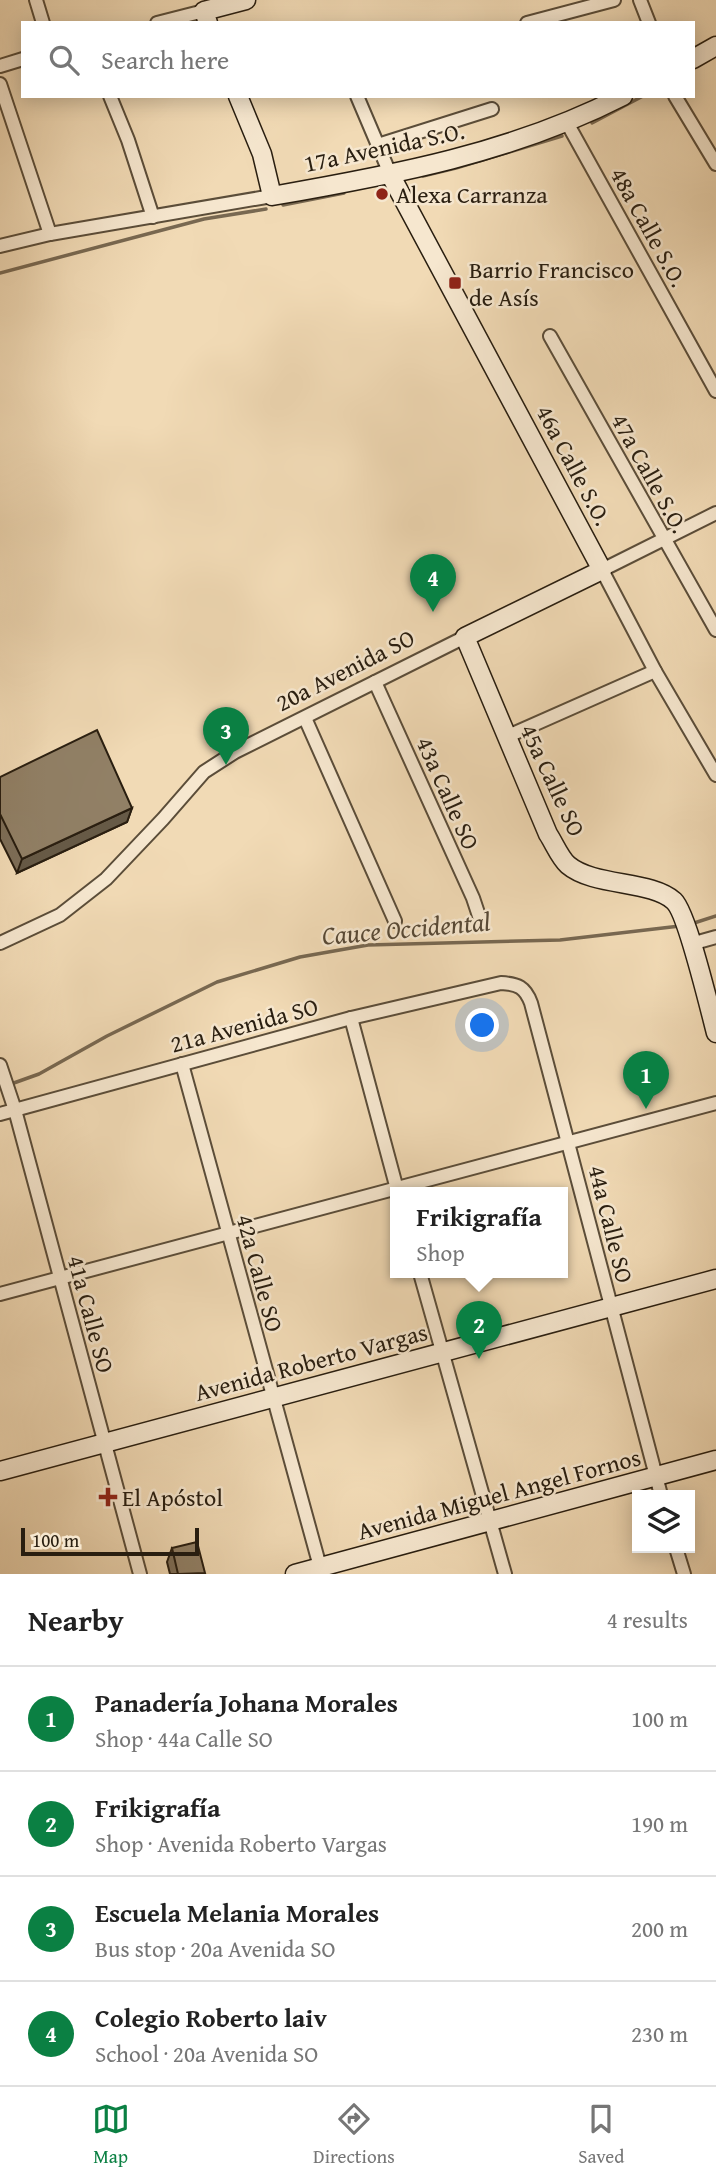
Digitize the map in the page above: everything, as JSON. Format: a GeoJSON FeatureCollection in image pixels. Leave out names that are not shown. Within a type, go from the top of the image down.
{"type":"FeatureCollection","features":[{"type":"Feature","properties":{"kind":"street"},"geometry":{"type":"LineString","coordinates":[[36,0],[43,21]]}},
{"type":"Feature","properties":{"kind":"street"},"geometry":{"type":"LineString","coordinates":[[174,21],[206,17],[245,0]]}},
{"type":"Feature","properties":{"kind":"street"},"geometry":{"type":"LineString","coordinates":[[535,21],[614,0]]}},
{"type":"Feature","properties":{"kind":"street"},"geometry":{"type":"LineString","coordinates":[[640,0],[648,21]]}},
{"type":"Feature","properties":{"kind":"street"},"geometry":{"type":"LineString","coordinates":[[695,58],[716,46]]}},
{"type":"Feature","properties":{"kind":"street"},"geometry":{"type":"LineString","coordinates":[[0,66],[21,60]]}},
{"type":"Feature","properties":{"kind":"street"},"geometry":{"type":"LineString","coordinates":[[0,84],[50,234]]}},
{"type":"Feature","properties":{"kind":"street"},"geometry":{"type":"LineString","coordinates":[[111,98],[128,140],[153,217]]}},
{"type":"Feature","properties":{"kind":"street"},"geometry":{"type":"LineString","coordinates":[[0,246],[50,234],[272,196],[262,154],[240,98]]}},
{"type":"Feature","properties":{"kind":"street"},"geometry":{"type":"LineString","coordinates":[[358,98],[391,176]]}},
{"type":"Feature","properties":{"kind":"street","name":"17a Avenida S.O."},"geometry":{"type":"LineString","coordinates":[[272,196],[391,176],[508,143],[619,98]]}},
{"type":"Feature","properties":{"kind":"street"},"geometry":{"type":"LineString","coordinates":[[676,98],[716,164]]}},
{"type":"Feature","properties":{"kind":"street"},"geometry":{"type":"LineString","coordinates":[[378,145],[492,108]]}},
{"type":"Feature","properties":{"kind":"street","name":"48a Calle S.O."},"geometry":{"type":"LineString","coordinates":[[566,121],[716,391]]}},
{"type":"Feature","properties":{"kind":"street","name":"46a Calle S.O."},"geometry":{"type":"LineString","coordinates":[[391,176],[655,671],[716,775]]}},
{"type":"Feature","properties":{"kind":"street","name":"47a Calle S.O."},"geometry":{"type":"LineString","coordinates":[[550,336],[716,630]]}},
{"type":"Feature","properties":{"kind":"street"},"geometry":{"type":"LineString","coordinates":[[602,570],[716,513]]}},
{"type":"Feature","properties":{"kind":"street","name":"20a Avenida SO"},"geometry":{"type":"LineString","coordinates":[[0,943],[60,915],[106,879],[204,772],[235,752],[602,570]]}},
{"type":"Feature","properties":{"kind":"street","name":"45a Calle SO"},"geometry":{"type":"LineString","coordinates":[[465,637],[548,834],[567,864],[585,875],[659,893],[675,901],[686,925],[716,1033]]}},
{"type":"Feature","properties":{"kind":"street"},"geometry":{"type":"LineString","coordinates":[[506,737],[655,671]]}},
{"type":"Feature","properties":{"kind":"street","name":"43a Calle SO"},"geometry":{"type":"LineString","coordinates":[[375,682],[473,898],[481,922]]}},
{"type":"Feature","properties":{"kind":"street"},"geometry":{"type":"LineString","coordinates":[[305,718],[395,921]]}},
{"type":"Feature","properties":{"kind":"street"},"geometry":{"type":"LineString","coordinates":[[691,944],[716,937]]}},
{"type":"Feature","properties":{"kind":"street","name":"21a Avenida SO"},"geometry":{"type":"LineString","coordinates":[[0,1114],[351,1018],[501,983]]}},
{"type":"Feature","properties":{"kind":"street","name":"44a Calle SO"},"geometry":{"type":"LineString","coordinates":[[501,983],[516,984],[526,990],[660,1490]]}},
{"type":"Feature","properties":{"kind":"street"},"geometry":{"type":"LineString","coordinates":[[351,1018],[396,1187]]}},
{"type":"Feature","properties":{"kind":"street","name":"42a Calle SO"},"geometry":{"type":"LineString","coordinates":[[182,1064],[321,1570]]}},
{"type":"Feature","properties":{"kind":"street","name":"41a Calle SO"},"geometry":{"type":"LineString","coordinates":[[2,1071],[15,1110],[141,1574]]}},
{"type":"Feature","properties":{"kind":"street"},"geometry":{"type":"LineString","coordinates":[[411,1187],[716,1103]]}},
{"type":"Feature","properties":{"kind":"street"},"geometry":{"type":"LineString","coordinates":[[0,1294],[390,1193]]}},
{"type":"Feature","properties":{"kind":"street"},"geometry":{"type":"LineString","coordinates":[[421,1278],[505,1574]]}},
{"type":"Feature","properties":{"kind":"street","name":"Avenida Roberto Vargas"},"geometry":{"type":"LineString","coordinates":[[0,1471],[716,1279]]}},
{"type":"Feature","properties":{"kind":"street","name":"Avenida Miguel Angel Fornos"},"geometry":{"type":"LineString","coordinates":[[295,1574],[321,1570],[716,1460]]}},
{"type":"Feature","properties":{"kind":"street"},"geometry":{"type":"LineString","coordinates":[[678,1553],[684,1574]]}},
{"type":"Feature","properties":{"kind":"building"},"geometry":{"type":"Polygon","coordinates":[[[97,730],[132,808],[22,859],[0,814],[0,777],[97,730]]]}},
{"type":"Feature","properties":{"kind":"building"},"geometry":{"type":"Polygon","coordinates":[[[197,1542],[205,1573],[178,1574],[172,1548],[197,1542]]]}},
{"type":"Feature","properties":{"kind":"waterway"},"geometry":{"type":"LineString","coordinates":[[592,123],[639,98]]}},
{"type":"Feature","properties":{"kind":"waterway"},"geometry":{"type":"LineString","coordinates":[[423,176],[562,136]]}},
{"type":"Feature","properties":{"kind":"waterway"},"geometry":{"type":"LineString","coordinates":[[283,205],[344,193]]}},
{"type":"Feature","properties":{"kind":"waterway"},"geometry":{"type":"LineString","coordinates":[[0,273],[204,219],[266,209]]}},
{"type":"Feature","properties":{"kind":"waterway","name":"Cauce Occidental"},"geometry":{"type":"LineString","coordinates":[[691,924],[716,916]]}},
{"type":"Feature","properties":{"kind":"waterway","name":"Cauce Occidental"},"geometry":{"type":"LineString","coordinates":[[11,1084],[39,1074],[107,1036],[217,982],[300,957],[368,945],[560,940],[680,926]]}},
{"type":"Feature","properties":{"kind":"place","name":"Alexa Carranza"},"geometry":{"type":"Point","coordinates":[382,194]}},
{"type":"Feature","properties":{"kind":"place","name":"Barrio Francisco de Asís"},"geometry":{"type":"Point","coordinates":[455,283]}},
{"type":"Feature","properties":{"kind":"place","name":"Colegio Roberto laiv"},"geometry":{"type":"Point","coordinates":[433,612]}},
{"type":"Feature","properties":{"kind":"place","name":"Escuela Melania Morales"},"geometry":{"type":"Point","coordinates":[226,765]}},
{"type":"Feature","properties":{"kind":"place","name":"Panadería Johana Morales"},"geometry":{"type":"Point","coordinates":[646,1109]}},
{"type":"Feature","properties":{"kind":"place","name":"Frikigrafía"},"geometry":{"type":"Point","coordinates":[479,1359]}},
{"type":"Feature","properties":{"kind":"place","name":"El Apóstol"},"geometry":{"type":"Point","coordinates":[108,1497]}}]}
